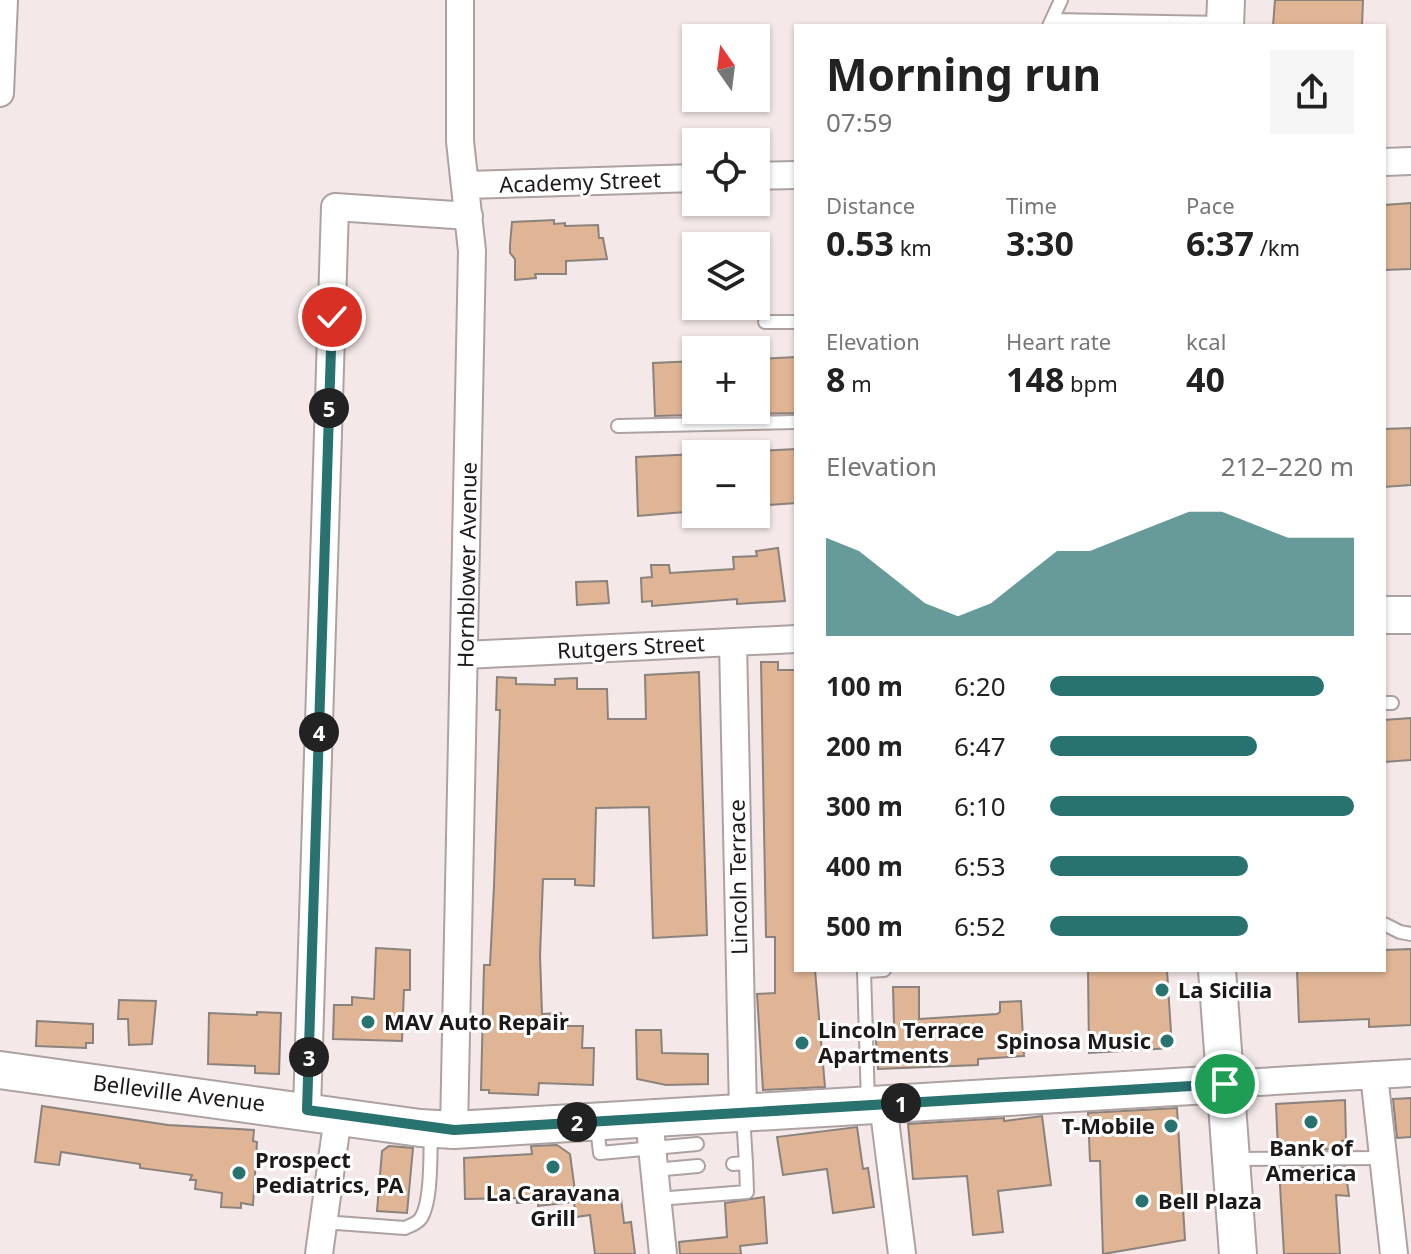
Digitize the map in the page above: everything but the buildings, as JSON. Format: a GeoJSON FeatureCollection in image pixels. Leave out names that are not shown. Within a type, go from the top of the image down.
{"type":"FeatureCollection","features":[{"type":"Feature","properties":{"kind":"main road"},"geometry":{"type":"LineString","coordinates":[[1386,615],[1411,615]]}},
{"type":"Feature","properties":{"kind":"main road"},"geometry":{"type":"LineString","coordinates":[[1217,972],[1238,1254]]}},
{"type":"Feature","properties":{"kind":"main road","name":"Belleville Avenue"},"geometry":{"type":"LineString","coordinates":[[0,1070],[443,1129],[596,1121],[651,1145],[739,1132],[876,1105],[1225,1084]]}},
{"type":"Feature","properties":{"kind":"street"},"geometry":{"type":"LineString","coordinates":[[0,93],[4,0]]}},
{"type":"Feature","properties":{"kind":"street","name":"Hornblower Avenue"},"geometry":{"type":"LineString","coordinates":[[443,1129],[465,655],[472,251],[460,141],[460,0]]}},
{"type":"Feature","properties":{"kind":"street"},"geometry":{"type":"LineString","coordinates":[[1386,162],[1411,161]]}},
{"type":"Feature","properties":{"kind":"street"},"geometry":{"type":"LineString","coordinates":[[770,176],[794,175]]}},
{"type":"Feature","properties":{"kind":"street","name":"Academy Street"},"geometry":{"type":"LineString","coordinates":[[465,185],[682,178]]}},
{"type":"Feature","properties":{"kind":"street"},"geometry":{"type":"LineString","coordinates":[[319,1254],[323,1222],[335,207],[469,216]]}},
{"type":"Feature","properties":{"kind":"street","name":"Rutgers Street"},"geometry":{"type":"LineString","coordinates":[[465,655],[794,639]]}},
{"type":"Feature","properties":{"kind":"street","name":"Lincoln Terrace"},"geometry":{"type":"LineString","coordinates":[[733,642],[739,1132]]}},
{"type":"Feature","properties":{"kind":"street","name":"Belleville Avenue"},"geometry":{"type":"LineString","coordinates":[[1225,1084],[1411,1073]]}},
{"type":"Feature","properties":{"kind":"street"},"geometry":{"type":"LineString","coordinates":[[1374,1075],[1394,1254]]}},
{"type":"Feature","properties":{"kind":"street"},"geometry":{"type":"LineString","coordinates":[[876,1105],[902,1254]]}},
{"type":"Feature","properties":{"kind":"street"},"geometry":{"type":"LineString","coordinates":[[651,1145],[663,1254]]}},
{"type":"Feature","properties":{"kind":"lane"},"geometry":{"type":"LineString","coordinates":[[1061,0],[1050,23],[1225,16]]}},
{"type":"Feature","properties":{"kind":"lane"},"geometry":{"type":"LineString","coordinates":[[765,322],[794,322]]}},
{"type":"Feature","properties":{"kind":"lane"},"geometry":{"type":"LineString","coordinates":[[618,426],[794,422]]}},
{"type":"Feature","properties":{"kind":"lane"},"geometry":{"type":"LineString","coordinates":[[1386,925],[1411,934]]}},
{"type":"Feature","properties":{"kind":"lane"},"geometry":{"type":"LineString","coordinates":[[864,972],[876,1105]]}},
{"type":"Feature","properties":{"kind":"lane"},"geometry":{"type":"LineString","coordinates":[[323,1222],[405,1228],[417,1223],[424,1215],[443,1129]]}},
{"type":"Feature","properties":{"kind":"lane"},"geometry":{"type":"LineString","coordinates":[[657,1199],[747,1192],[739,1164],[739,1132]]}},
{"type":"Feature","properties":{"kind":"lane"},"geometry":{"type":"LineString","coordinates":[[651,1145],[697,1144]]}},
{"type":"Feature","properties":{"kind":"lane"},"geometry":{"type":"LineString","coordinates":[[651,1145],[698,1166]]}},
{"type":"Feature","properties":{"kind":"lane"},"geometry":{"type":"LineString","coordinates":[[1232,1159],[1383,1158]]}},
{"type":"Feature","properties":{"kind":"place","name":"La Sicilia"},"geometry":{"type":"Point","coordinates":[1162,990]}},
{"type":"Feature","properties":{"kind":"place","name":"MAV Auto Repair"},"geometry":{"type":"Point","coordinates":[368,1022]}},
{"type":"Feature","properties":{"kind":"place","name":"Spinosa Music"},"geometry":{"type":"Point","coordinates":[1167,1041]}},
{"type":"Feature","properties":{"kind":"place","name":"Lincoln Terrace Apartments"},"geometry":{"type":"Point","coordinates":[802,1043]}},
{"type":"Feature","properties":{"kind":"place","name":"Bank of America"},"geometry":{"type":"Point","coordinates":[1311,1122]}},
{"type":"Feature","properties":{"kind":"place","name":"T-Mobile"},"geometry":{"type":"Point","coordinates":[1171,1126]}},
{"type":"Feature","properties":{"kind":"place","name":"La Caravana Grill"},"geometry":{"type":"Point","coordinates":[553,1167]}},
{"type":"Feature","properties":{"kind":"place","name":"Prospect Pediatrics, PA"},"geometry":{"type":"Point","coordinates":[239,1173]}},
{"type":"Feature","properties":{"kind":"place","name":"Bell Plaza"},"geometry":{"type":"Point","coordinates":[1142,1201]}},
{"type":"Feature","properties":{"kind":"route"},"geometry":{"type":"LineString","coordinates":[[332,317],[307,1110],[420,1128],[454,1130],[1225,1084]]}}]}
